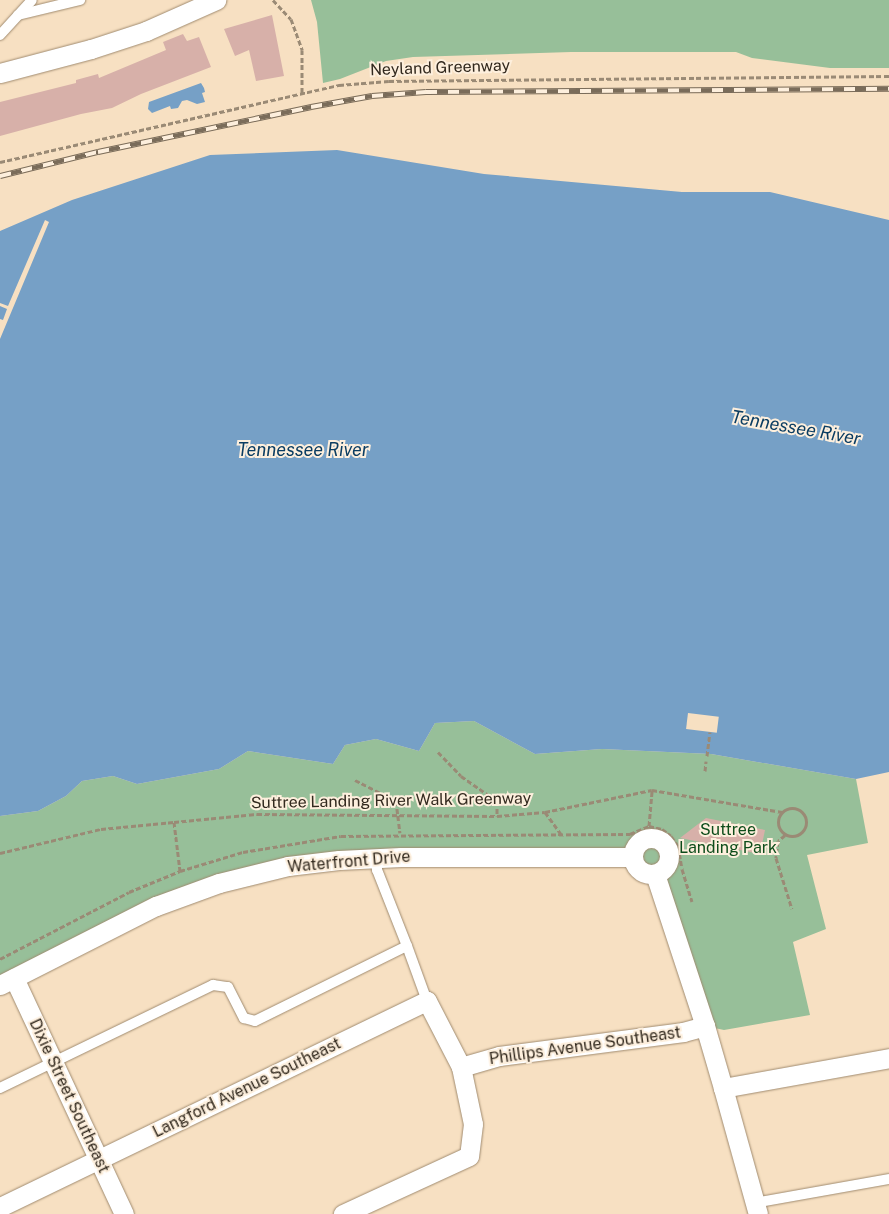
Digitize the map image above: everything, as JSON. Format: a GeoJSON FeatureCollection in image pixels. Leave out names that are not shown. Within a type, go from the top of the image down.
{"type":"FeatureCollection","features":[{"type":"Feature","properties":{"kind":"street"},"geometry":{"type":"LineString","coordinates":[[0,73],[91,49],[146,31],[216,0]]}},
{"type":"Feature","properties":{"kind":"street"},"geometry":{"type":"LineString","coordinates":[[652,838],[662,842],[668,852],[668,863],[655,874],[643,872],[634,863],[633,857],[636,845],[641,841],[652,838]]}},
{"type":"Feature","properties":{"kind":"street","name":"Waterfront Drive"},"geometry":{"type":"LineString","coordinates":[[7,982],[156,906],[189,893],[253,873],[288,866],[376,858],[633,857]]}},
{"type":"Feature","properties":{"kind":"street"},"geometry":{"type":"LineString","coordinates":[[655,874],[705,1026],[756,1209]]}},
{"type":"Feature","properties":{"kind":"street","name":"Dixie Street Southeast"},"geometry":{"type":"LineString","coordinates":[[7,982],[53,1062],[124,1214]]}},
{"type":"Feature","properties":{"kind":"street"},"geometry":{"type":"LineString","coordinates":[[343,1214],[469,1156],[473,1124],[461,1067],[426,1001]]}},
{"type":"Feature","properties":{"kind":"street","name":"Langford Avenue Southeast"},"geometry":{"type":"LineString","coordinates":[[0,1208],[426,1001]]}},
{"type":"Feature","properties":{"kind":"street","name":"Phillips Avenue Southeast"},"geometry":{"type":"LineString","coordinates":[[461,1067],[499,1056],[683,1032],[705,1026]]}},
{"type":"Feature","properties":{"kind":"street"},"geometry":{"type":"LineString","coordinates":[[723,1088],[889,1058]]}},
{"type":"Feature","properties":{"kind":"lane"},"geometry":{"type":"LineString","coordinates":[[0,35],[32,0]]}},
{"type":"Feature","properties":{"kind":"lane"},"geometry":{"type":"LineString","coordinates":[[18,15],[80,0]]}},
{"type":"Feature","properties":{"kind":"lane"},"geometry":{"type":"LineString","coordinates":[[376,858],[377,870],[426,1001]]}},
{"type":"Feature","properties":{"kind":"lane"},"geometry":{"type":"LineString","coordinates":[[0,1088],[213,985],[228,986],[244,1018],[255,1021],[407,946]]}},
{"type":"Feature","properties":{"kind":"lane"},"geometry":{"type":"LineString","coordinates":[[756,1209],[889,1178]]}},
{"type":"Feature","properties":{"kind":"path"},"geometry":{"type":"LineString","coordinates":[[274,0],[291,19],[302,50],[302,93]]}},
{"type":"Feature","properties":{"kind":"path","name":"Neyland Greenway"},"geometry":{"type":"LineString","coordinates":[[0,162],[302,93],[339,86],[398,80],[889,76]]}},
{"type":"Feature","properties":{"kind":"path"},"geometry":{"type":"LineString","coordinates":[[707,756],[710,732]]}},
{"type":"Feature","properties":{"kind":"path"},"geometry":{"type":"LineString","coordinates":[[438,752],[461,776],[497,801],[497,816]]}},
{"type":"Feature","properties":{"kind":"path"},"geometry":{"type":"LineString","coordinates":[[705,771],[706,761]]}},
{"type":"Feature","properties":{"kind":"path"},"geometry":{"type":"LineString","coordinates":[[355,780],[396,800],[400,834]]}},
{"type":"Feature","properties":{"kind":"path"},"geometry":{"type":"LineString","coordinates":[[649,826],[652,790]]}},
{"type":"Feature","properties":{"kind":"path","name":"Suttree Landing River Walk Greenway"},"geometry":{"type":"LineString","coordinates":[[0,853],[101,829],[257,814],[497,816],[545,812],[652,790],[782,812]]}},
{"type":"Feature","properties":{"kind":"path"},"geometry":{"type":"LineString","coordinates":[[796,809],[806,820],[805,828],[800,834],[785,835],[779,828],[778,820],[782,812],[796,809]]}},
{"type":"Feature","properties":{"kind":"path"},"geometry":{"type":"LineString","coordinates":[[545,812],[561,834]]}},
{"type":"Feature","properties":{"kind":"path"},"geometry":{"type":"LineString","coordinates":[[174,822],[180,871]]}},
{"type":"Feature","properties":{"kind":"path"},"geometry":{"type":"LineString","coordinates":[[785,835],[778,841],[776,858],[792,910]]}},
{"type":"Feature","properties":{"kind":"green space"},"geometry":{"type":"Polygon","coordinates":[[[311,0],[889,0],[889,68],[830,68],[752,58],[736,52],[571,52],[413,57],[386,61],[340,79],[323,83],[317,22],[311,0]]]}},
{"type":"Feature","properties":{"kind":"green space","name":"Suttree Landing Park"},"geometry":{"type":"Polygon","coordinates":[[[474,721],[535,754],[602,749],[711,754],[856,779],[868,843],[807,855],[826,929],[793,942],[810,1015],[724,1030],[705,1026],[649,874],[638,868],[634,863],[401,857],[219,883],[0,985],[0,816],[38,811],[66,796],[82,781],[113,776],[137,784],[219,769],[248,751],[333,764],[345,745],[376,739],[419,751],[435,723],[474,721]]]}},
{"type":"Feature","properties":{"kind":"water"},"geometry":{"type":"Polygon","coordinates":[[[201,83],[205,92],[202,93],[205,102],[197,104],[187,100],[182,101],[178,108],[171,109],[170,106],[152,113],[148,109],[149,102],[201,83]]]}},
{"type":"Feature","properties":{"kind":"water","name":"Tennessee River"},"geometry":{"type":"Polygon","coordinates":[[[337,150],[484,174],[682,192],[770,192],[889,220],[889,772],[856,779],[711,754],[602,749],[535,754],[474,721],[435,723],[419,751],[376,739],[345,745],[333,764],[248,751],[219,769],[137,784],[113,776],[82,781],[66,796],[38,811],[0,816],[0,231],[72,200],[210,155],[337,150]]]}},
{"type":"Feature","properties":{"kind":"pier"},"geometry":{"type":"Polygon","coordinates":[[[45,220],[49,222],[0,339],[0,319],[3,320],[7,309],[0,306],[0,303],[8,306],[45,220]]]}},
{"type":"Feature","properties":{"kind":"pier"},"geometry":{"type":"Polygon","coordinates":[[[688,713],[719,717],[717,733],[686,729],[688,713]]]}},
{"type":"Feature","properties":{"kind":"building"},"geometry":{"type":"Polygon","coordinates":[[[272,15],[284,76],[256,81],[249,50],[235,56],[224,29],[272,15]]]}},
{"type":"Feature","properties":{"kind":"building"},"geometry":{"type":"Polygon","coordinates":[[[183,34],[187,41],[199,37],[211,67],[141,94],[112,108],[81,114],[0,136],[0,102],[76,83],[76,80],[98,74],[99,78],[166,50],[163,42],[183,34]]]}},
{"type":"Feature","properties":{"kind":"building"},"geometry":{"type":"Polygon","coordinates":[[[706,818],[765,830],[760,854],[680,838],[706,818]]]}},
{"type":"Feature","properties":{"kind":"railway"},"geometry":{"type":"LineString","coordinates":[[0,176],[98,152],[372,96],[426,92],[889,89]]}}]}
